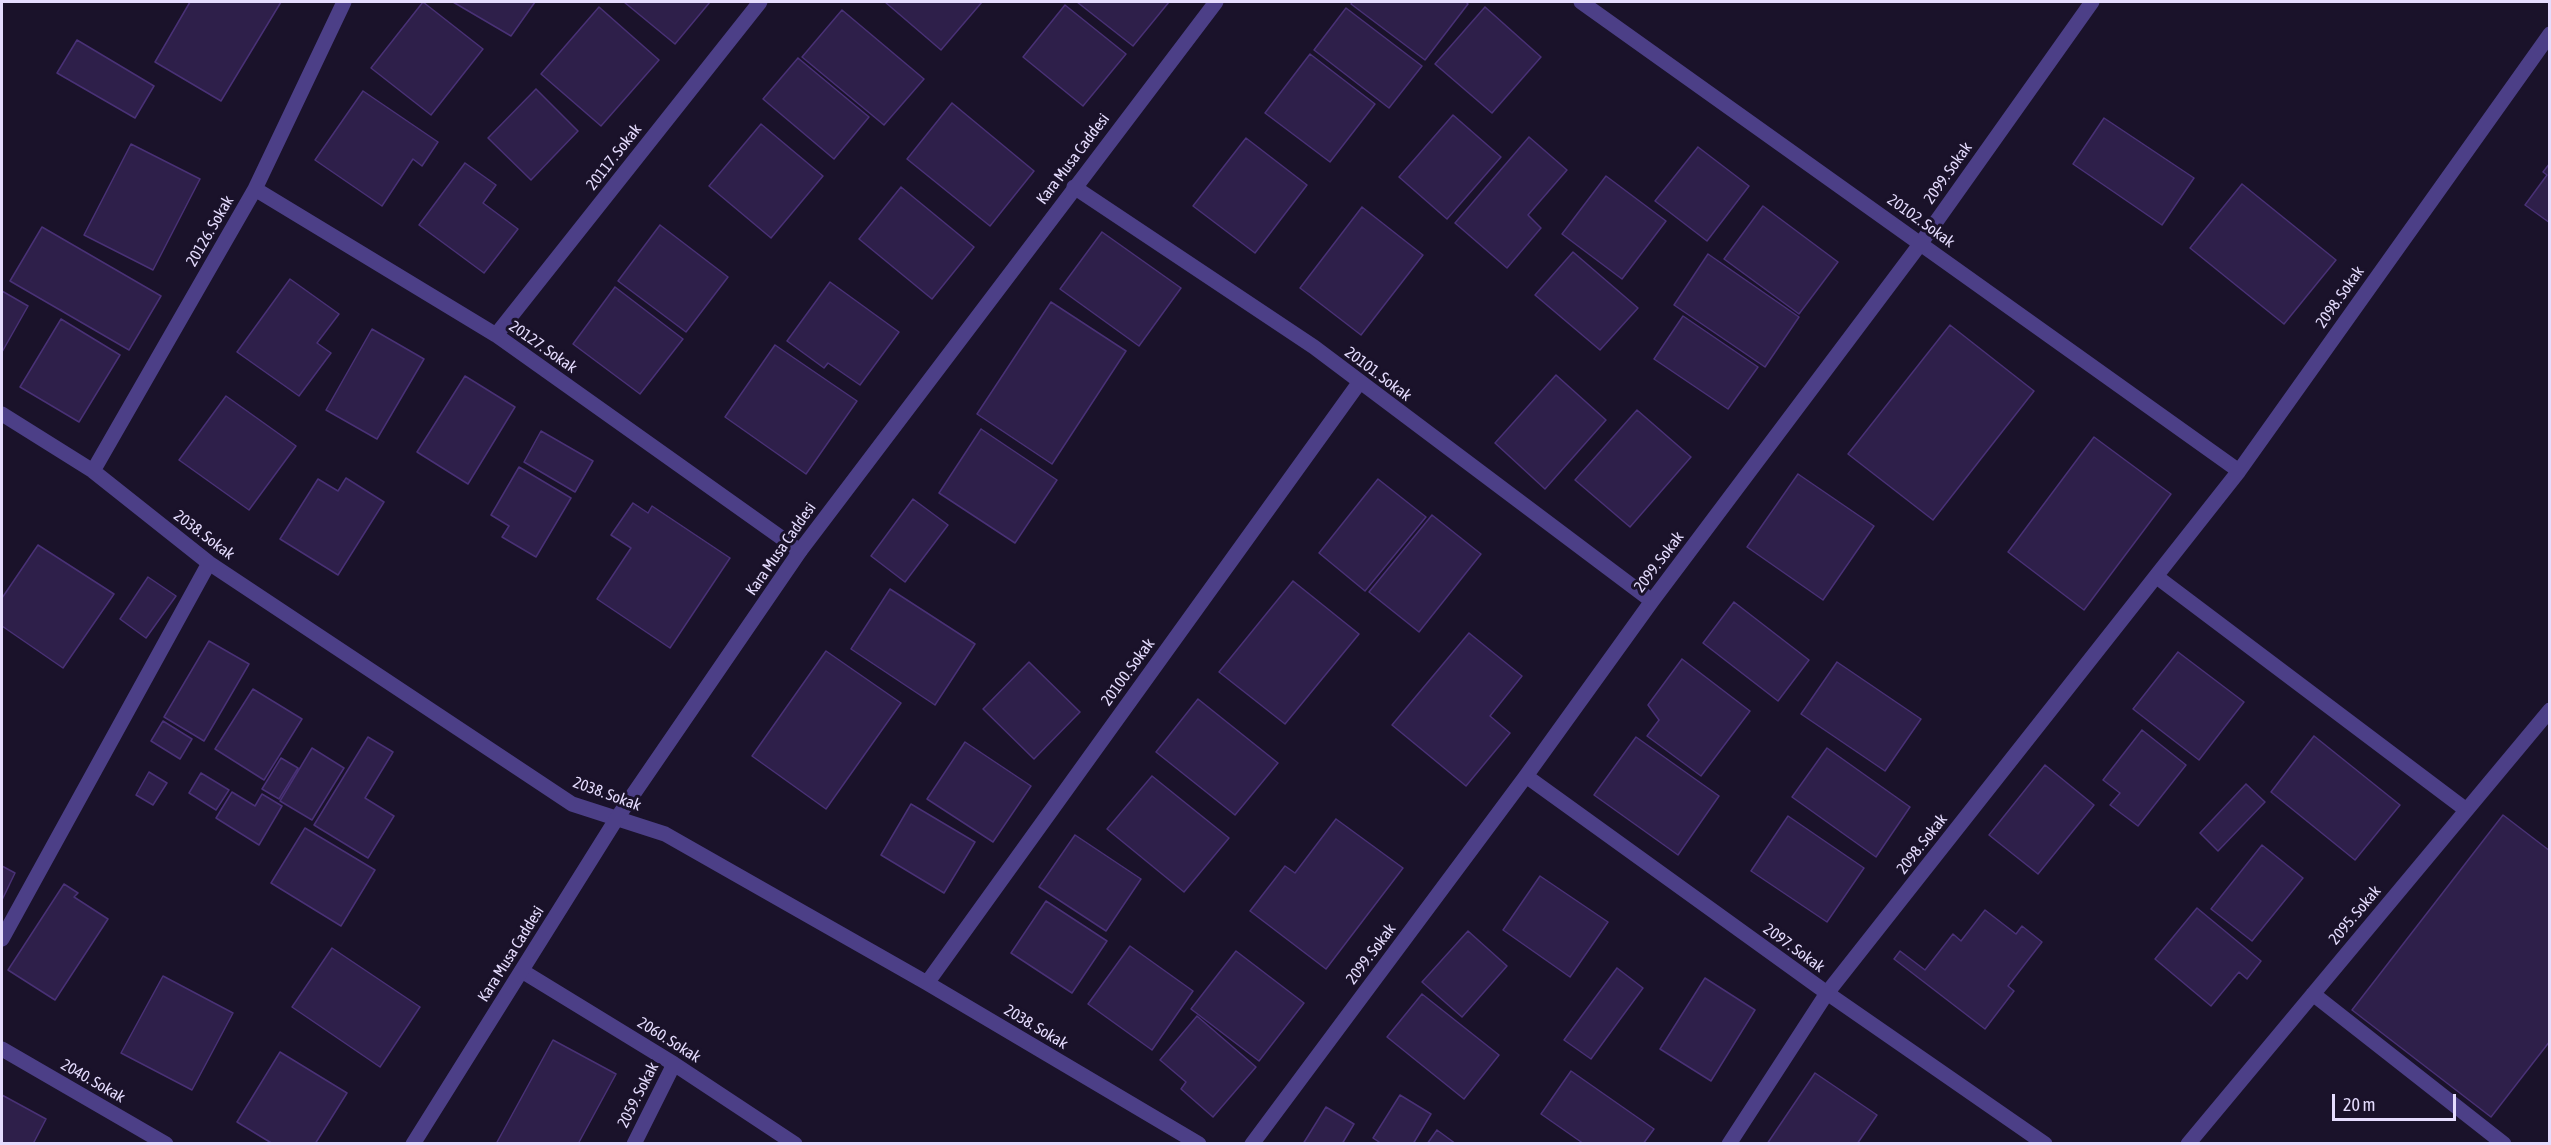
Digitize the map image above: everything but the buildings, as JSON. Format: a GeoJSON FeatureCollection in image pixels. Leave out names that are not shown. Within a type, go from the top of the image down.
{"type":"FeatureCollection","features":[{"type":"Feature","properties":{"kind":"street","name":"20126. Sokak"},"geometry":{"type":"LineString","coordinates":[[93,471],[255,189],[344,2]]}},
{"type":"Feature","properties":{"kind":"street","name":"20117. Sokak"},"geometry":{"type":"LineString","coordinates":[[496,335],[760,2]]}},
{"type":"Feature","properties":{"kind":"street","name":"Kara Musa Caddesi"},"geometry":{"type":"LineString","coordinates":[[413,1143],[617,818],[800,551],[1216,2]]}},
{"type":"Feature","properties":{"kind":"street","name":"20102. Sokak"},"geometry":{"type":"LineString","coordinates":[[1581,2],[2239,471]]}},
{"type":"Feature","properties":{"kind":"street","name":"2099. Sokak"},"geometry":{"type":"LineString","coordinates":[[1252,1143],[1526,776],[1652,601],[1921,243],[2092,2]]}},
{"type":"Feature","properties":{"kind":"street","name":"2098. Sokak"},"geometry":{"type":"LineString","coordinates":[[1729,1143],[1827,993],[2239,471],[2550,34]]}},
{"type":"Feature","properties":{"kind":"street","name":"20101. Sokak"},"geometry":{"type":"LineString","coordinates":[[1074,187],[1314,347],[1652,601]]}},
{"type":"Feature","properties":{"kind":"street","name":"20127. Sokak"},"geometry":{"type":"LineString","coordinates":[[255,189],[496,335],[800,551]]}},
{"type":"Feature","properties":{"kind":"street","name":"20100. Sokak"},"geometry":{"type":"LineString","coordinates":[[927,983],[1359,383]]}},
{"type":"Feature","properties":{"kind":"street","name":"2038. Sokak"},"geometry":{"type":"LineString","coordinates":[[2,414],[93,471],[210,563],[572,804],[665,834],[927,983],[1199,1143]]}},
{"type":"Feature","properties":{"kind":"street"},"geometry":{"type":"LineString","coordinates":[[2,939],[210,563]]}},
{"type":"Feature","properties":{"kind":"street"},"geometry":{"type":"LineString","coordinates":[[2157,577],[2465,809]]}},
{"type":"Feature","properties":{"kind":"street","name":"2095. Sokak"},"geometry":{"type":"LineString","coordinates":[[2188,1143],[2550,710]]}},
{"type":"Feature","properties":{"kind":"street","name":"2097. Sokak"},"geometry":{"type":"LineString","coordinates":[[1526,776],[1827,993],[2045,1143]]}},
{"type":"Feature","properties":{"kind":"street","name":"2060. Sokak"},"geometry":{"type":"LineString","coordinates":[[522,971],[674,1064],[795,1143]]}},
{"type":"Feature","properties":{"kind":"street"},"geometry":{"type":"LineString","coordinates":[[2313,994],[2504,1143]]}},
{"type":"Feature","properties":{"kind":"street","name":"2040. Sokak"},"geometry":{"type":"LineString","coordinates":[[2,1049],[166,1143]]}},
{"type":"Feature","properties":{"kind":"street","name":"2059. Sokak"},"geometry":{"type":"LineString","coordinates":[[634,1143],[674,1064]]}}]}
